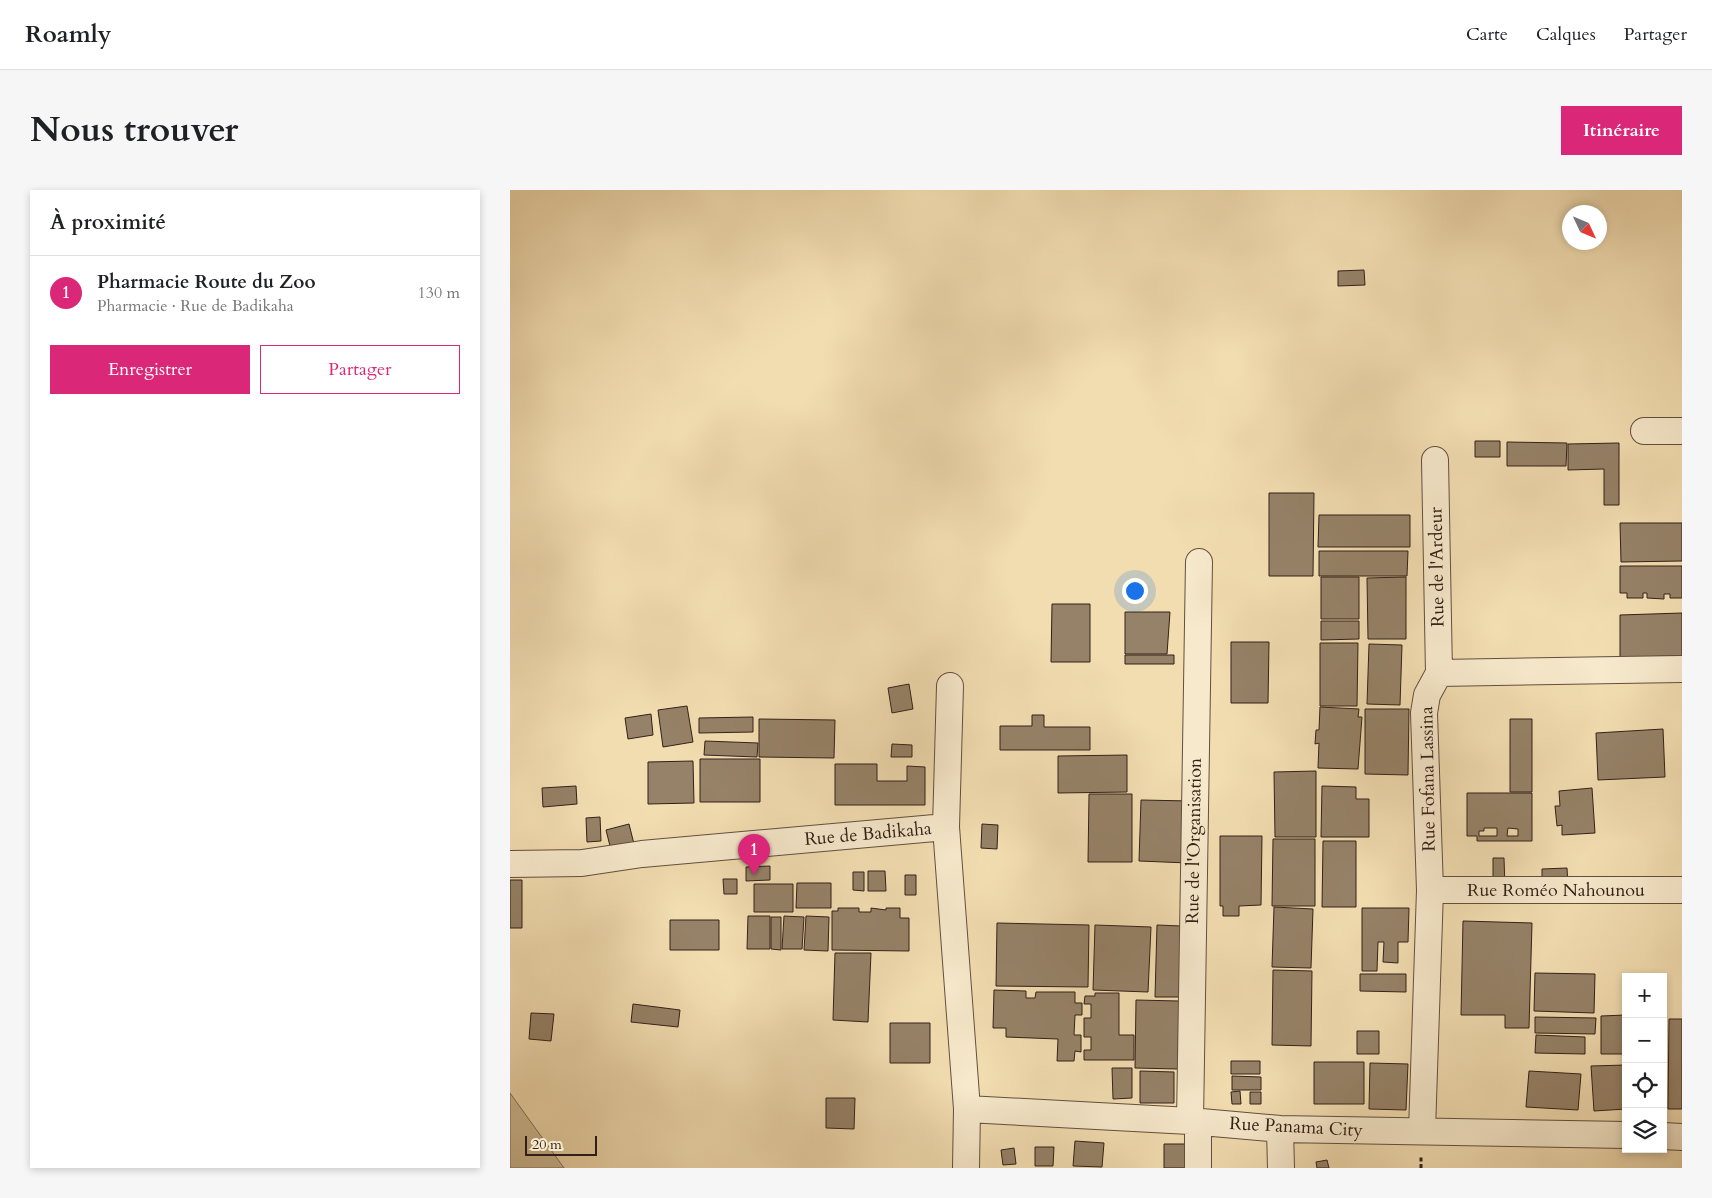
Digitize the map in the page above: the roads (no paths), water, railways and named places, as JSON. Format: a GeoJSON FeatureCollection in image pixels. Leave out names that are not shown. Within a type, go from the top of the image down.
{"type":"FeatureCollection","features":[{"type":"Feature","properties":{"kind":"street"},"geometry":{"type":"LineString","coordinates":[[1644,431],[1682,431]]}},
{"type":"Feature","properties":{"kind":"street","name":"Rue de l'Ardeur"},"geometry":{"type":"LineString","coordinates":[[1435,460],[1439,673]]}},
{"type":"Feature","properties":{"kind":"street","name":"Rue de l'Organisation"},"geometry":{"type":"LineString","coordinates":[[1198,1168],[1194,1121],[1199,562]]}},
{"type":"Feature","properties":{"kind":"street"},"geometry":{"type":"LineString","coordinates":[[1439,673],[1682,669]]}},
{"type":"Feature","properties":{"kind":"street","name":"Rue Fofana Lassina"},"geometry":{"type":"LineString","coordinates":[[1422,1131],[1430,890],[1424,713],[1427,695],[1439,673]]}},
{"type":"Feature","properties":{"kind":"street"},"geometry":{"type":"LineString","coordinates":[[946,827],[950,686]]}},
{"type":"Feature","properties":{"kind":"street","name":"Rue de Badikaha"},"geometry":{"type":"LineString","coordinates":[[510,864],[582,863],[642,854],[946,827],[967,1109],[966,1168]]}},
{"type":"Feature","properties":{"kind":"street","name":"Rue Roméo Nahounou"},"geometry":{"type":"LineString","coordinates":[[1430,890],[1682,890]]}},
{"type":"Feature","properties":{"kind":"street","name":"Rue Panama City"},"geometry":{"type":"LineString","coordinates":[[967,1109],[1194,1121],[1280,1129],[1622,1135]]}},
{"type":"Feature","properties":{"kind":"street"},"geometry":{"type":"LineString","coordinates":[[1280,1129],[1282,1168]]}},
{"type":"Feature","properties":{"kind":"street"},"geometry":{"type":"LineString","coordinates":[[1667,1136],[1682,1137]]}},
{"type":"Feature","properties":{"kind":"place","name":"Pharmacie Route du Zoo"},"geometry":{"type":"Point","coordinates":[754,875]}}]}
